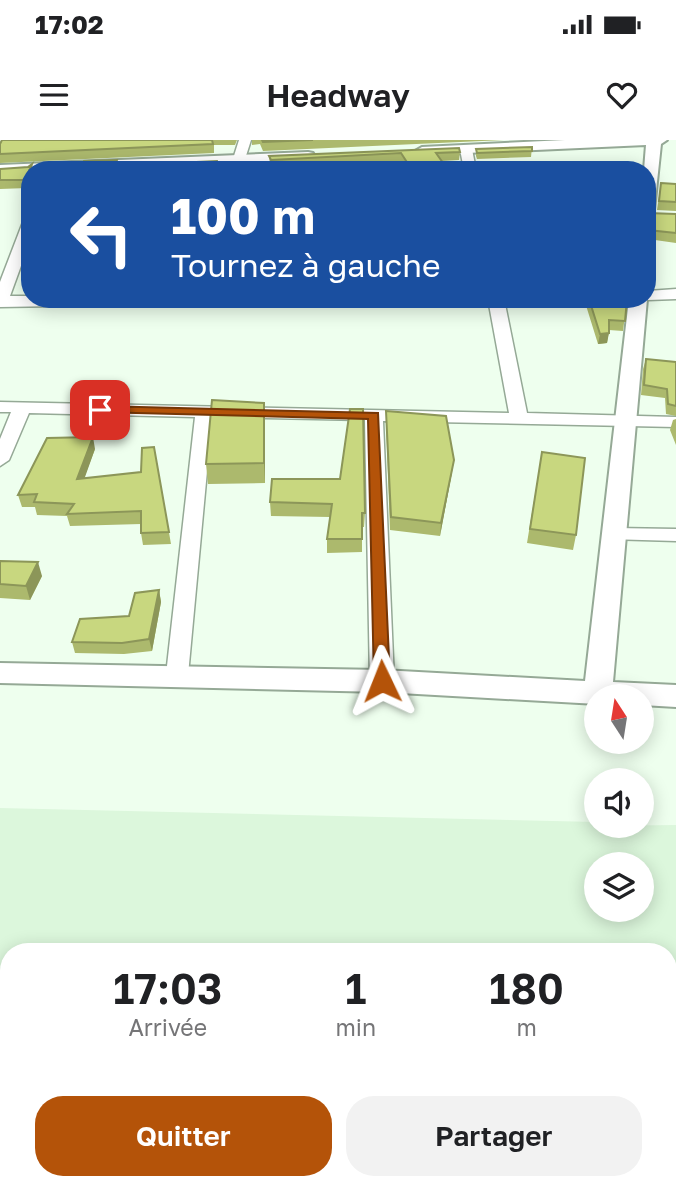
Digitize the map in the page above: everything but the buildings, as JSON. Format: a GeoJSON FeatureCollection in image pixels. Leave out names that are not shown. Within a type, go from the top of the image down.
{"type":"FeatureCollection","features":[{"type":"Feature","properties":{"kind":"street"},"geometry":{"type":"LineString","coordinates":[[239,159],[245,140]]}},
{"type":"Feature","properties":{"kind":"street"},"geometry":{"type":"LineString","coordinates":[[653,161],[654,140]]}},
{"type":"Feature","properties":{"kind":"street"},"geometry":{"type":"LineString","coordinates":[[412,151],[660,140]]}},
{"type":"Feature","properties":{"kind":"street"},"geometry":{"type":"LineString","coordinates":[[466,149],[468,161]]}},
{"type":"Feature","properties":{"kind":"street"},"geometry":{"type":"LineString","coordinates":[[201,161],[319,156]]}},
{"type":"Feature","properties":{"kind":"street"},"geometry":{"type":"LineString","coordinates":[[0,170],[21,170]]}},
{"type":"Feature","properties":{"kind":"street"},"geometry":{"type":"LineString","coordinates":[[21,246],[0,301],[21,301]]}},
{"type":"Feature","properties":{"kind":"street"},"geometry":{"type":"LineString","coordinates":[[656,295],[676,294]]}},
{"type":"Feature","properties":{"kind":"street"},"geometry":{"type":"LineString","coordinates":[[498,308],[519,419]]}},
{"type":"Feature","properties":{"kind":"street"},"geometry":{"type":"LineString","coordinates":[[599,684],[637,308]]}},
{"type":"Feature","properties":{"kind":"street"},"geometry":{"type":"LineString","coordinates":[[0,407],[676,422]]}},
{"type":"Feature","properties":{"kind":"street"},"geometry":{"type":"LineString","coordinates":[[0,460],[22,408]]}},
{"type":"Feature","properties":{"kind":"street"},"geometry":{"type":"LineString","coordinates":[[177,675],[204,412]]}},
{"type":"Feature","properties":{"kind":"street"},"geometry":{"type":"LineString","coordinates":[[374,416],[382,681]]}},
{"type":"Feature","properties":{"kind":"street"},"geometry":{"type":"LineString","coordinates":[[615,534],[676,535]]}},
{"type":"Feature","properties":{"kind":"street"},"geometry":{"type":"LineString","coordinates":[[0,673],[382,681],[584,693]]}},
{"type":"Feature","properties":{"kind":"street"},"geometry":{"type":"LineString","coordinates":[[654,695],[676,696]]}},
{"type":"Feature","properties":{"kind":"shaded area"},"geometry":{"type":"Polygon","coordinates":[[[0,808],[584,822],[584,838],[654,838],[654,825],[676,825],[676,943],[0,943],[0,808]]]}},
{"type":"Feature","properties":{"kind":"route"},"geometry":{"type":"LineString","coordinates":[[100,410],[374,416],[382,681]]}}]}
